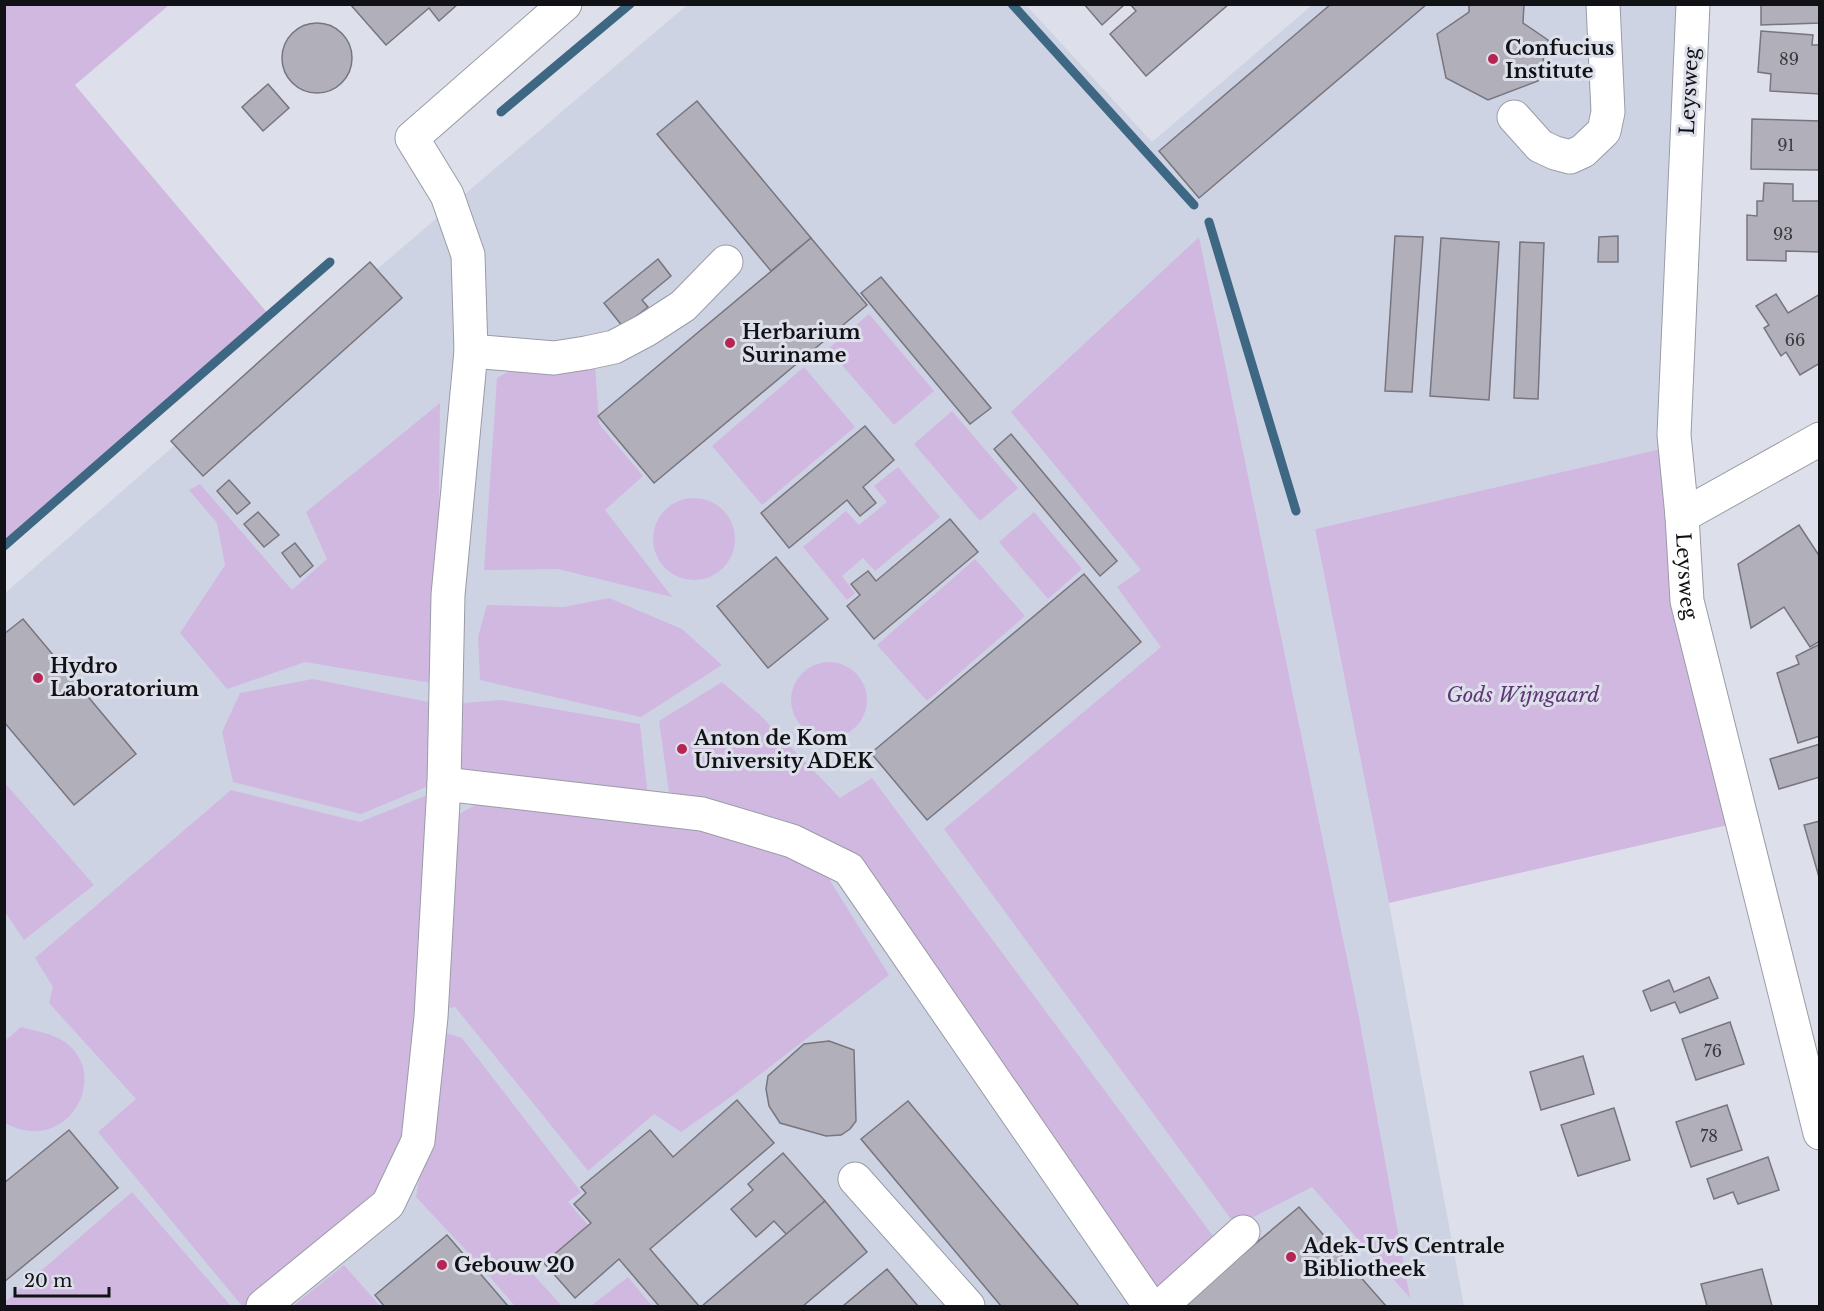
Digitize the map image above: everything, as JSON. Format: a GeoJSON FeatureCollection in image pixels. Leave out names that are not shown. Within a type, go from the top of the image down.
{"type":"FeatureCollection","features":[{"type":"Feature","properties":{"kind":"street"},"geometry":{"type":"LineString","coordinates":[[267,1305],[388,1204],[418,1141],[431,1017],[444,784],[448,595],[471,351],[468,255],[447,195],[411,138],[565,4]]}},
{"type":"Feature","properties":{"kind":"street"},"geometry":{"type":"LineString","coordinates":[[1514,117],[1540,146],[1570,157],[1583,151],[1604,131],[1608,112],[1603,4]]}},
{"type":"Feature","properties":{"kind":"street","name":"Leysweg"},"geometry":{"type":"LineString","coordinates":[[1693,4],[1674,435],[1687,601],[1820,1133]]}},
{"type":"Feature","properties":{"kind":"street"},"geometry":{"type":"LineString","coordinates":[[471,351],[554,358],[614,347],[683,306],[726,262]]}},
{"type":"Feature","properties":{"kind":"street"},"geometry":{"type":"LineString","coordinates":[[1682,516],[1820,439]]}},
{"type":"Feature","properties":{"kind":"street"},"geometry":{"type":"LineString","coordinates":[[444,784],[702,814],[792,841],[849,869],[1150,1306]]}},
{"type":"Feature","properties":{"kind":"street"},"geometry":{"type":"LineString","coordinates":[[855,1179],[968,1306]]}},
{"type":"Feature","properties":{"kind":"street"},"geometry":{"type":"LineString","coordinates":[[1161,1306],[1243,1232]]}},
{"type":"Feature","properties":{"kind":"shaded area","name":"Anton de Kom University ADEK"},"geometry":{"type":"Polygon","coordinates":[[[687,5],[1026,5],[1152,142],[1312,5],[1685,5],[1665,448],[1315,529],[1389,903],[1464,1306],[5,1306],[4,594],[370,275],[687,5]]]}},
{"type":"Feature","properties":{"kind":"green space"},"geometry":{"type":"Polygon","coordinates":[[[5,4],[169,5],[75,85],[269,315],[5,546],[5,4]]]}},
{"type":"Feature","properties":{"kind":"green space"},"geometry":{"type":"Polygon","coordinates":[[[1199,237],[1358,1012],[1410,1298],[1312,1187],[1236,1226],[944,829],[1161,647],[1117,587],[1141,570],[1011,412],[1199,237]]]}},
{"type":"Feature","properties":{"kind":"green space"},"geometry":{"type":"Polygon","coordinates":[[[869,314],[934,391],[894,425],[828,349],[869,314]]]}},
{"type":"Feature","properties":{"kind":"green space"},"geometry":{"type":"Polygon","coordinates":[[[526,362],[595,364],[599,424],[643,476],[605,510],[672,597],[558,569],[484,570],[497,378],[526,362]]]}},
{"type":"Feature","properties":{"kind":"green space"},"geometry":{"type":"Polygon","coordinates":[[[804,367],[855,427],[762,505],[712,446],[804,367]]]}},
{"type":"Feature","properties":{"kind":"green space"},"geometry":{"type":"Polygon","coordinates":[[[440,403],[437,684],[305,662],[227,689],[180,633],[225,565],[217,523],[189,490],[200,484],[292,590],[327,559],[306,512],[440,403]]]}},
{"type":"Feature","properties":{"kind":"green space"},"geometry":{"type":"Polygon","coordinates":[[[952,411],[1018,488],[980,521],[914,444],[952,411]]]}},
{"type":"Feature","properties":{"kind":"green space","name":"Gods Wijngaard"},"geometry":{"type":"Polygon","coordinates":[[[1665,448],[1728,825],[1389,903],[1315,529],[1665,448]]]}},
{"type":"Feature","properties":{"kind":"green space"},"geometry":{"type":"Polygon","coordinates":[[[898,467],[940,517],[875,571],[863,558],[842,576],[855,593],[847,600],[803,547],[846,511],[859,525],[887,502],[874,486],[898,467]]]}},
{"type":"Feature","properties":{"kind":"green space"},"geometry":{"type":"Polygon","coordinates":[[[694,498],[710,501],[723,510],[732,523],[735,539],[732,555],[723,568],[710,577],[694,580],[678,577],[665,568],[656,555],[653,539],[656,523],[665,510],[678,501],[694,498]]]}},
{"type":"Feature","properties":{"kind":"green space"},"geometry":{"type":"Polygon","coordinates":[[[1034,512],[1082,569],[1048,599],[999,542],[1034,512]]]}},
{"type":"Feature","properties":{"kind":"green space"},"geometry":{"type":"Polygon","coordinates":[[[975,559],[1025,616],[927,701],[877,645],[975,559]]]}},
{"type":"Feature","properties":{"kind":"green space"},"geometry":{"type":"Polygon","coordinates":[[[609,598],[682,629],[722,665],[641,717],[480,680],[478,637],[487,605],[564,607],[609,598]]]}},
{"type":"Feature","properties":{"kind":"green space"},"geometry":{"type":"Polygon","coordinates":[[[829,662],[844,665],[856,673],[864,685],[867,700],[864,715],[856,727],[844,735],[829,738],[814,735],[802,727],[794,715],[791,700],[794,685],[802,673],[814,665],[829,662]]]}},
{"type":"Feature","properties":{"kind":"green space"},"geometry":{"type":"Polygon","coordinates":[[[313,679],[439,704],[438,782],[361,814],[233,782],[222,732],[240,693],[313,679]]]}},
{"type":"Feature","properties":{"kind":"green space"},"geometry":{"type":"Polygon","coordinates":[[[722,682],[759,714],[840,798],[872,778],[1213,1236],[1159,1293],[865,861],[784,820],[669,792],[659,721],[722,682]]]}},
{"type":"Feature","properties":{"kind":"green space"},"geometry":{"type":"Polygon","coordinates":[[[502,700],[640,724],[649,807],[451,778],[451,704],[502,700]]]}},
{"type":"Feature","properties":{"kind":"green space"},"geometry":{"type":"Polygon","coordinates":[[[4,782],[94,885],[24,940],[5,912],[4,782]]]}},
{"type":"Feature","properties":{"kind":"green space"},"geometry":{"type":"Polygon","coordinates":[[[231,790],[360,822],[440,790],[412,1142],[383,1200],[253,1306],[242,1306],[98,1132],[136,1099],[49,1003],[53,987],[35,958],[231,790]]]}},
{"type":"Feature","properties":{"kind":"green space"},"geometry":{"type":"Polygon","coordinates":[[[482,801],[713,828],[826,874],[889,975],[732,1096],[681,1132],[654,1114],[588,1171],[455,1007],[440,1010],[452,818],[482,801]]]}},
{"type":"Feature","properties":{"kind":"green space"},"geometry":{"type":"Polygon","coordinates":[[[21,1027],[49,1034],[65,1042],[78,1057],[84,1074],[83,1092],[76,1108],[64,1121],[47,1129],[27,1131],[5,1123],[5,1041],[21,1027]]]}},
{"type":"Feature","properties":{"kind":"green space"},"geometry":{"type":"Polygon","coordinates":[[[446,1033],[462,1038],[581,1192],[568,1202],[589,1226],[532,1273],[562,1306],[515,1306],[416,1197],[446,1033]]]}},
{"type":"Feature","properties":{"kind":"green space"},"geometry":{"type":"Polygon","coordinates":[[[132,1192],[231,1306],[5,1306],[5,1302],[132,1192]]]}},
{"type":"Feature","properties":{"kind":"green space"},"geometry":{"type":"Polygon","coordinates":[[[344,1265],[380,1306],[293,1306],[344,1265]]]}},
{"type":"Feature","properties":{"kind":"green space"},"geometry":{"type":"Polygon","coordinates":[[[628,1277],[652,1306],[591,1306],[628,1277]]]}},
{"type":"Feature","properties":{"kind":"building"},"geometry":{"type":"Polygon","coordinates":[[[350,4],[458,4],[439,21],[429,8],[386,45],[350,4]]]}},
{"type":"Feature","properties":{"kind":"building"},"geometry":{"type":"Polygon","coordinates":[[[1084,4],[1125,4],[1102,25],[1084,4]]]}},
{"type":"Feature","properties":{"kind":"building"},"geometry":{"type":"Polygon","coordinates":[[[1130,4],[1229,4],[1146,76],[1110,34],[1136,11],[1130,4]]]}},
{"type":"Feature","properties":{"kind":"building"},"geometry":{"type":"Polygon","coordinates":[[[1331,4],[1427,4],[1199,198],[1159,151],[1331,4]]]}},
{"type":"Feature","properties":{"kind":"building","name":"Confucius Institute"},"geometry":{"type":"Polygon","coordinates":[[[1469,4],[1524,4],[1523,23],[1548,40],[1538,81],[1488,100],[1446,78],[1437,34],[1469,12],[1469,4]]]}},
{"type":"Feature","properties":{"kind":"building"},"geometry":{"type":"Polygon","coordinates":[[[1761,4],[1820,4],[1820,23],[1761,25],[1761,4]]]}},
{"type":"Feature","properties":{"kind":"building"},"geometry":{"type":"Polygon","coordinates":[[[317,23],[330,26],[342,33],[349,45],[352,58],[349,71],[342,83],[330,90],[317,93],[304,90],[292,83],[285,71],[282,58],[285,45],[292,33],[304,26],[317,23]]]}},
{"type":"Feature","properties":{"kind":"building"},"geometry":{"type":"Polygon","coordinates":[[[1761,31],[1813,35],[1812,45],[1820,45],[1820,94],[1770,91],[1771,74],[1758,72],[1761,31]]]}},
{"type":"Feature","properties":{"kind":"building"},"geometry":{"type":"Polygon","coordinates":[[[268,84],[289,108],[263,131],[242,107],[268,84]]]}},
{"type":"Feature","properties":{"kind":"building"},"geometry":{"type":"Polygon","coordinates":[[[697,101],[811,238],[771,271],[657,134],[697,101]]]}},
{"type":"Feature","properties":{"kind":"building"},"geometry":{"type":"Polygon","coordinates":[[[1752,119],[1820,121],[1820,170],[1751,169],[1752,119]]]}},
{"type":"Feature","properties":{"kind":"building"},"geometry":{"type":"Polygon","coordinates":[[[1764,183],[1793,184],[1793,201],[1820,201],[1820,252],[1786,251],[1786,261],[1747,260],[1747,215],[1757,216],[1757,201],[1763,201],[1764,183]]]}},
{"type":"Feature","properties":{"kind":"building"},"geometry":{"type":"Polygon","coordinates":[[[1395,236],[1423,237],[1412,392],[1385,391],[1395,236]]]}},
{"type":"Feature","properties":{"kind":"building"},"geometry":{"type":"Polygon","coordinates":[[[1618,236],[1618,262],[1598,262],[1599,237],[1618,236]]]}},
{"type":"Feature","properties":{"kind":"building"},"geometry":{"type":"Polygon","coordinates":[[[811,238],[867,305],[654,483],[598,416],[811,238]]]}},
{"type":"Feature","properties":{"kind":"building"},"geometry":{"type":"Polygon","coordinates":[[[1441,238],[1499,242],[1489,400],[1430,396],[1441,238]]]}},
{"type":"Feature","properties":{"kind":"building"},"geometry":{"type":"Polygon","coordinates":[[[1520,242],[1544,243],[1538,399],[1514,398],[1520,242]]]}},
{"type":"Feature","properties":{"kind":"building"},"geometry":{"type":"Polygon","coordinates":[[[658,259],[671,276],[642,300],[648,307],[623,327],[604,303],[658,259]]]}},
{"type":"Feature","properties":{"kind":"building"},"geometry":{"type":"Polygon","coordinates":[[[370,262],[402,298],[203,476],[171,441],[370,262]]]}},
{"type":"Feature","properties":{"kind":"building"},"geometry":{"type":"Polygon","coordinates":[[[881,277],[991,408],[970,424],[861,293],[881,277]]]}},
{"type":"Feature","properties":{"kind":"building"},"geometry":{"type":"Polygon","coordinates":[[[1776,294],[1788,313],[1820,294],[1820,363],[1800,375],[1786,352],[1781,356],[1764,328],[1769,325],[1756,306],[1776,294]]]}},
{"type":"Feature","properties":{"kind":"building"},"geometry":{"type":"Polygon","coordinates":[[[865,426],[894,460],[863,487],[876,503],[860,516],[847,500],[789,548],[761,513],[865,426]]]}},
{"type":"Feature","properties":{"kind":"building"},"geometry":{"type":"Polygon","coordinates":[[[1011,434],[1117,561],[1100,576],[994,449],[1011,434]]]}},
{"type":"Feature","properties":{"kind":"building"},"geometry":{"type":"Polygon","coordinates":[[[229,480],[250,503],[237,514],[217,491],[229,480]]]}},
{"type":"Feature","properties":{"kind":"building"},"geometry":{"type":"Polygon","coordinates":[[[258,512],[279,535],[264,547],[244,524],[258,512]]]}},
{"type":"Feature","properties":{"kind":"building"},"geometry":{"type":"Polygon","coordinates":[[[950,519],[978,552],[874,639],[847,606],[860,595],[851,584],[868,571],[876,581],[950,519]]]}},
{"type":"Feature","properties":{"kind":"building"},"geometry":{"type":"Polygon","coordinates":[[[1799,525],[1820,557],[1820,641],[1810,647],[1784,607],[1751,628],[1738,564],[1799,525]]]}},
{"type":"Feature","properties":{"kind":"building"},"geometry":{"type":"Polygon","coordinates":[[[295,543],[313,566],[300,577],[282,553],[295,543]]]}},
{"type":"Feature","properties":{"kind":"building"},"geometry":{"type":"Polygon","coordinates":[[[776,557],[828,619],[768,668],[717,606],[776,557]]]}},
{"type":"Feature","properties":{"kind":"building"},"geometry":{"type":"Polygon","coordinates":[[[1084,574],[1141,642],[927,820],[871,753],[1084,574]]]}},
{"type":"Feature","properties":{"kind":"building","name":"Hydro Laboratorium"},"geometry":{"type":"Polygon","coordinates":[[[23,619],[136,754],[74,805],[4,722],[4,634],[23,619]]]}},
{"type":"Feature","properties":{"kind":"building"},"geometry":{"type":"Polygon","coordinates":[[[1820,644],[1820,736],[1798,743],[1777,673],[1799,664],[1796,656],[1820,644]]]}},
{"type":"Feature","properties":{"kind":"building"},"geometry":{"type":"Polygon","coordinates":[[[1820,744],[1820,777],[1779,789],[1770,759],[1820,744]]]}},
{"type":"Feature","properties":{"kind":"building"},"geometry":{"type":"Polygon","coordinates":[[[1820,821],[1820,876],[1819,877],[1804,825],[1820,821]]]}},
{"type":"Feature","properties":{"kind":"building"},"geometry":{"type":"Polygon","coordinates":[[[1709,977],[1718,998],[1680,1013],[1675,1002],[1651,1011],[1643,991],[1669,980],[1674,992],[1709,977]]]}},
{"type":"Feature","properties":{"kind":"building"},"geometry":{"type":"Polygon","coordinates":[[[1730,1022],[1744,1064],[1696,1080],[1682,1039],[1730,1022]]]}},
{"type":"Feature","properties":{"kind":"building"},"geometry":{"type":"Polygon","coordinates":[[[829,1041],[854,1050],[856,1121],[841,1135],[826,1136],[780,1123],[769,1106],[766,1089],[768,1076],[804,1044],[829,1041]]]}},
{"type":"Feature","properties":{"kind":"building"},"geometry":{"type":"Polygon","coordinates":[[[1583,1056],[1594,1094],[1541,1110],[1530,1072],[1583,1056]]]}},
{"type":"Feature","properties":{"kind":"building"},"geometry":{"type":"Polygon","coordinates":[[[737,1100],[774,1143],[650,1249],[699,1306],[659,1306],[619,1259],[575,1298],[544,1263],[591,1223],[574,1204],[586,1193],[581,1187],[650,1130],[673,1157],[737,1100]]]}},
{"type":"Feature","properties":{"kind":"building"},"geometry":{"type":"Polygon","coordinates":[[[908,1101],[1079,1306],[1001,1306],[861,1139],[908,1101]]]}},
{"type":"Feature","properties":{"kind":"building"},"geometry":{"type":"Polygon","coordinates":[[[1727,1105],[1742,1150],[1691,1167],[1676,1122],[1727,1105]]]}},
{"type":"Feature","properties":{"kind":"building"},"geometry":{"type":"Polygon","coordinates":[[[1614,1108],[1630,1160],[1578,1176],[1561,1125],[1614,1108]]]}},
{"type":"Feature","properties":{"kind":"building"},"geometry":{"type":"Polygon","coordinates":[[[69,1130],[118,1188],[4,1282],[4,1183],[69,1130]]]}},
{"type":"Feature","properties":{"kind":"building"},"geometry":{"type":"Polygon","coordinates":[[[783,1153],[825,1201],[787,1235],[774,1221],[756,1237],[731,1209],[753,1190],[748,1184],[783,1153]]]}},
{"type":"Feature","properties":{"kind":"building"},"geometry":{"type":"Polygon","coordinates":[[[1768,1157],[1779,1190],[1738,1204],[1733,1192],[1714,1199],[1707,1179],[1768,1157]]]}},
{"type":"Feature","properties":{"kind":"building"},"geometry":{"type":"Polygon","coordinates":[[[825,1201],[867,1252],[803,1306],[702,1306],[825,1201]]]}},
{"type":"Feature","properties":{"kind":"building","name":"Adek-UvS Centrale Bibliotheek"},"geometry":{"type":"Polygon","coordinates":[[[1299,1207],[1386,1306],[1181,1306],[1299,1207]]]}},
{"type":"Feature","properties":{"kind":"building","name":"Gebouw 20"},"geometry":{"type":"Polygon","coordinates":[[[447,1235],[508,1306],[384,1306],[375,1295],[447,1235]]]}},
{"type":"Feature","properties":{"kind":"building"},"geometry":{"type":"Polygon","coordinates":[[[887,1269],[918,1306],[843,1306],[887,1269]]]}},
{"type":"Feature","properties":{"kind":"building"},"geometry":{"type":"Polygon","coordinates":[[[1762,1269],[1772,1306],[1707,1306],[1701,1284],[1762,1269]]]}},
{"type":"Feature","properties":{"kind":"waterway"},"geometry":{"type":"LineString","coordinates":[[501,112],[630,4]]}},
{"type":"Feature","properties":{"kind":"waterway"},"geometry":{"type":"LineString","coordinates":[[1012,4],[1194,205]]}},
{"type":"Feature","properties":{"kind":"waterway"},"geometry":{"type":"LineString","coordinates":[[1209,222],[1296,511]]}},
{"type":"Feature","properties":{"kind":"waterway"},"geometry":{"type":"LineString","coordinates":[[4,546],[330,262]]}},
{"type":"Feature","properties":{"kind":"place","name":"Confucius Institute"},"geometry":{"type":"Point","coordinates":[1493,59]}},
{"type":"Feature","properties":{"kind":"place","name":"Herbarium Suriname"},"geometry":{"type":"Point","coordinates":[730,343]}},
{"type":"Feature","properties":{"kind":"place","name":"Hydro Laboratorium"},"geometry":{"type":"Point","coordinates":[38,678]}},
{"type":"Feature","properties":{"kind":"place","name":"Anton de Kom University ADEK"},"geometry":{"type":"Point","coordinates":[682,749]}},
{"type":"Feature","properties":{"kind":"place","name":"Adek-UvS Centrale Bibliotheek"},"geometry":{"type":"Point","coordinates":[1291,1257]}},
{"type":"Feature","properties":{"kind":"place","name":"Gebouw 20"},"geometry":{"type":"Point","coordinates":[442,1265]}}]}
